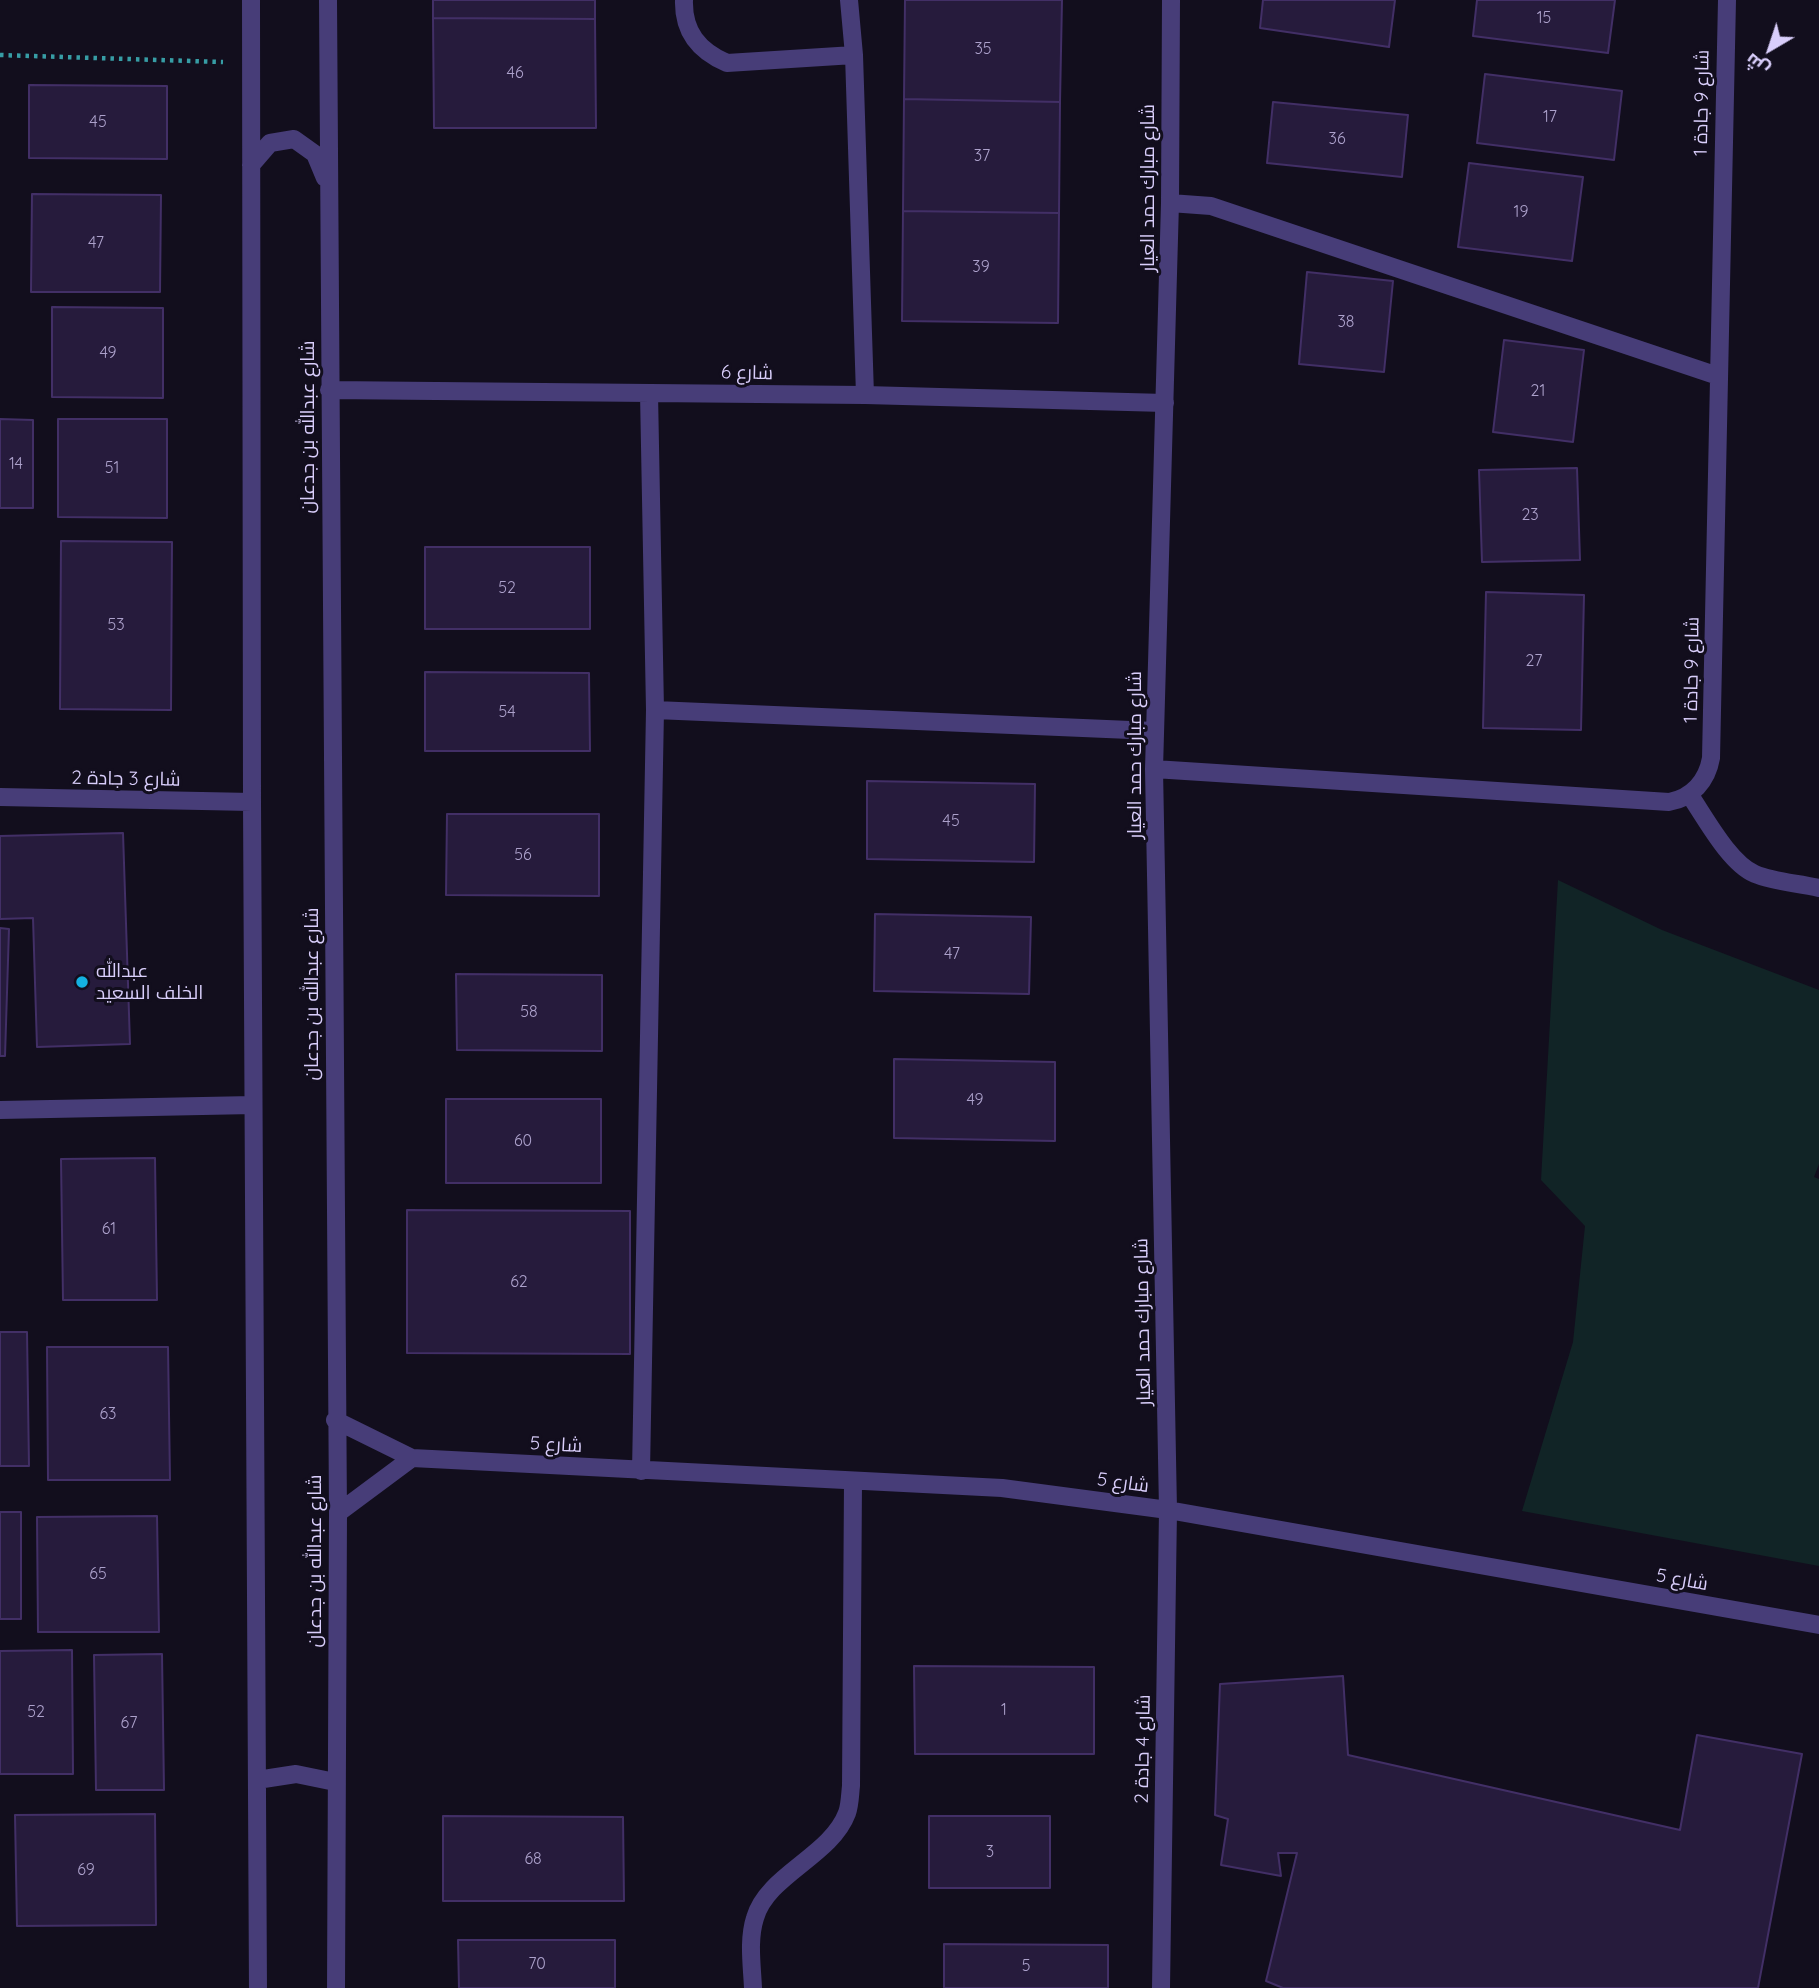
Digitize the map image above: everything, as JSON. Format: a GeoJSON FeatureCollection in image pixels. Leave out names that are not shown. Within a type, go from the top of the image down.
{"type":"FeatureCollection","features":[{"type":"Feature","properties":{"kind":"street"},"geometry":{"type":"LineString","coordinates":[[251,0],[258,1988]]}},
{"type":"Feature","properties":{"kind":"street","name":"شارع عبدالله بن جدعان"},"geometry":{"type":"LineString","coordinates":[[328,0],[335,1420],[338,1513],[336,1988]]}},
{"type":"Feature","properties":{"kind":"street"},"geometry":{"type":"LineString","coordinates":[[684,0],[689,33],[709,55],[727,63],[854,55]]}},
{"type":"Feature","properties":{"kind":"street"},"geometry":{"type":"LineString","coordinates":[[849,0],[854,55],[865,395]]}},
{"type":"Feature","properties":{"kind":"street","name":"شارع مبارك حمد العيار"},"geometry":{"type":"LineString","coordinates":[[1168,1510],[1154,731],[1170,203],[1171,0]]}},
{"type":"Feature","properties":{"kind":"street","name":"شارع 9 جادة 1"},"geometry":{"type":"LineString","coordinates":[[1689,794],[1708,774],[1712,758],[1727,0]]}},
{"type":"Feature","properties":{"kind":"street"},"geometry":{"type":"LineString","coordinates":[[251,165],[270,143],[294,139],[315,154],[328,184]]}},
{"type":"Feature","properties":{"kind":"street"},"geometry":{"type":"LineString","coordinates":[[1170,203],[1210,206],[1718,376]]}},
{"type":"Feature","properties":{"kind":"street","name":"شارع 6"},"geometry":{"type":"LineString","coordinates":[[329,390],[865,395],[1165,403]]}},
{"type":"Feature","properties":{"kind":"street"},"geometry":{"type":"LineString","coordinates":[[641,1471],[655,710],[649,393]]}},
{"type":"Feature","properties":{"kind":"street"},"geometry":{"type":"LineString","coordinates":[[655,710],[1154,731]]}},
{"type":"Feature","properties":{"kind":"street"},"geometry":{"type":"LineString","coordinates":[[1154,769],[1669,802],[1689,794],[1734,858],[1746,869],[1757,875],[1819,887]]}},
{"type":"Feature","properties":{"kind":"street","name":"شارع 3 جادة 2"},"geometry":{"type":"LineString","coordinates":[[0,797],[252,802]]}},
{"type":"Feature","properties":{"kind":"street"},"geometry":{"type":"LineString","coordinates":[[0,1110],[253,1105]]}},
{"type":"Feature","properties":{"kind":"street","name":"شارع 5"},"geometry":{"type":"LineString","coordinates":[[335,1420],[412,1458],[1002,1488],[1168,1510],[1819,1625]]}},
{"type":"Feature","properties":{"kind":"street"},"geometry":{"type":"LineString","coordinates":[[338,1513],[412,1458]]}},
{"type":"Feature","properties":{"kind":"street"},"geometry":{"type":"LineString","coordinates":[[753,1988],[751,1938],[755,1915],[768,1895],[836,1833],[848,1812],[851,1786],[853,1481]]}},
{"type":"Feature","properties":{"kind":"street","name":"شارع 4 جادة 2"},"geometry":{"type":"LineString","coordinates":[[1161,1988],[1168,1510]]}},
{"type":"Feature","properties":{"kind":"street"},"geometry":{"type":"LineString","coordinates":[[257,1780],[296,1774],[335,1782]]}},
{"type":"Feature","properties":{"kind":"path"},"geometry":{"type":"LineString","coordinates":[[0,55],[251,62]]}},
{"type":"Feature","properties":{"kind":"green space"},"geometry":{"type":"Polygon","coordinates":[[[1558,880],[1662,930],[1819,990],[1819,1164],[1814,1177],[1819,1179],[1819,1566],[1522,1511],[1573,1342],[1585,1226],[1541,1180],[1558,880]]]}},
{"type":"Feature","properties":{"kind":"building"},"geometry":{"type":"Polygon","coordinates":[[[433,0],[595,0],[595,19],[433,18],[433,0]]]}},
{"type":"Feature","properties":{"kind":"building"},"geometry":{"type":"Polygon","coordinates":[[[905,0],[1062,0],[1060,102],[904,99],[905,0]]]}},
{"type":"Feature","properties":{"kind":"building"},"geometry":{"type":"Polygon","coordinates":[[[1263,0],[1395,0],[1389,47],[1260,28],[1263,0]]]}},
{"type":"Feature","properties":{"kind":"building"},"geometry":{"type":"Polygon","coordinates":[[[1477,0],[1615,0],[1608,53],[1473,36],[1477,0]]]}},
{"type":"Feature","properties":{"kind":"building"},"geometry":{"type":"Polygon","coordinates":[[[433,18],[595,19],[596,128],[434,128],[433,18]]]}},
{"type":"Feature","properties":{"kind":"building"},"geometry":{"type":"Polygon","coordinates":[[[1485,74],[1622,91],[1614,160],[1477,143],[1485,74]]]}},
{"type":"Feature","properties":{"kind":"building"},"geometry":{"type":"Polygon","coordinates":[[[29,85],[167,86],[167,159],[29,158],[29,85]]]}},
{"type":"Feature","properties":{"kind":"building"},"geometry":{"type":"Polygon","coordinates":[[[904,99],[1060,102],[1059,213],[903,211],[904,99]]]}},
{"type":"Feature","properties":{"kind":"building"},"geometry":{"type":"Polygon","coordinates":[[[1273,102],[1408,115],[1402,177],[1267,163],[1273,102]]]}},
{"type":"Feature","properties":{"kind":"building"},"geometry":{"type":"Polygon","coordinates":[[[1469,163],[1583,177],[1572,261],[1458,247],[1469,163]]]}},
{"type":"Feature","properties":{"kind":"building"},"geometry":{"type":"Polygon","coordinates":[[[32,194],[161,195],[160,292],[31,292],[32,194]]]}},
{"type":"Feature","properties":{"kind":"building"},"geometry":{"type":"Polygon","coordinates":[[[903,211],[1059,213],[1058,323],[902,321],[903,211]]]}},
{"type":"Feature","properties":{"kind":"building"},"geometry":{"type":"Polygon","coordinates":[[[1307,272],[1393,281],[1384,372],[1299,364],[1307,272]]]}},
{"type":"Feature","properties":{"kind":"building"},"geometry":{"type":"Polygon","coordinates":[[[52,307],[163,308],[163,398],[52,397],[52,307]]]}},
{"type":"Feature","properties":{"kind":"building"},"geometry":{"type":"Polygon","coordinates":[[[1504,340],[1584,350],[1573,442],[1493,432],[1504,340]]]}},
{"type":"Feature","properties":{"kind":"building"},"geometry":{"type":"Polygon","coordinates":[[[0,419],[33,420],[33,508],[0,508],[0,419]]]}},
{"type":"Feature","properties":{"kind":"building"},"geometry":{"type":"Polygon","coordinates":[[[58,419],[167,419],[167,518],[58,517],[58,419]]]}},
{"type":"Feature","properties":{"kind":"building"},"geometry":{"type":"Polygon","coordinates":[[[1577,468],[1580,560],[1482,562],[1479,470],[1577,468]]]}},
{"type":"Feature","properties":{"kind":"building"},"geometry":{"type":"Polygon","coordinates":[[[61,541],[172,542],[171,710],[60,709],[61,541]]]}},
{"type":"Feature","properties":{"kind":"building"},"geometry":{"type":"Polygon","coordinates":[[[425,547],[590,547],[590,629],[425,629],[425,547]]]}},
{"type":"Feature","properties":{"kind":"building"},"geometry":{"type":"Polygon","coordinates":[[[1486,592],[1584,595],[1581,730],[1483,728],[1486,592]]]}},
{"type":"Feature","properties":{"kind":"building"},"geometry":{"type":"Polygon","coordinates":[[[425,672],[589,673],[590,751],[425,751],[425,672]]]}},
{"type":"Feature","properties":{"kind":"building"},"geometry":{"type":"Polygon","coordinates":[[[867,781],[1035,784],[1034,862],[867,859],[867,781]]]}},
{"type":"Feature","properties":{"kind":"building"},"geometry":{"type":"Polygon","coordinates":[[[447,814],[599,814],[599,896],[446,895],[447,814]]]}},
{"type":"Feature","properties":{"kind":"building","name":"عبدالله الخلف السعيد"},"geometry":{"type":"Polygon","coordinates":[[[123,833],[130,1044],[37,1047],[33,918],[0,919],[0,836],[123,833]]]}},
{"type":"Feature","properties":{"kind":"building"},"geometry":{"type":"Polygon","coordinates":[[[875,914],[1031,917],[1029,994],[874,991],[875,914]]]}},
{"type":"Feature","properties":{"kind":"building"},"geometry":{"type":"Polygon","coordinates":[[[0,928],[9,929],[5,1056],[0,1056],[0,928]]]}},
{"type":"Feature","properties":{"kind":"building"},"geometry":{"type":"Polygon","coordinates":[[[456,974],[602,975],[602,1051],[457,1050],[456,974]]]}},
{"type":"Feature","properties":{"kind":"building"},"geometry":{"type":"Polygon","coordinates":[[[894,1059],[1055,1062],[1055,1141],[894,1138],[894,1059]]]}},
{"type":"Feature","properties":{"kind":"building"},"geometry":{"type":"Polygon","coordinates":[[[446,1099],[601,1099],[601,1183],[446,1183],[446,1099]]]}},
{"type":"Feature","properties":{"kind":"building"},"geometry":{"type":"Polygon","coordinates":[[[155,1158],[157,1300],[63,1300],[61,1159],[155,1158]]]}},
{"type":"Feature","properties":{"kind":"building"},"geometry":{"type":"Polygon","coordinates":[[[407,1210],[630,1211],[630,1354],[407,1353],[407,1210]]]}},
{"type":"Feature","properties":{"kind":"building"},"geometry":{"type":"Polygon","coordinates":[[[0,1332],[27,1332],[29,1466],[0,1466],[0,1332]]]}},
{"type":"Feature","properties":{"kind":"building"},"geometry":{"type":"Polygon","coordinates":[[[47,1347],[168,1347],[170,1480],[48,1480],[47,1347]]]}},
{"type":"Feature","properties":{"kind":"building"},"geometry":{"type":"Polygon","coordinates":[[[0,1512],[21,1512],[21,1619],[0,1619],[0,1512]]]}},
{"type":"Feature","properties":{"kind":"building"},"geometry":{"type":"Polygon","coordinates":[[[157,1516],[159,1632],[38,1632],[37,1517],[157,1516]]]}},
{"type":"Feature","properties":{"kind":"building"},"geometry":{"type":"Polygon","coordinates":[[[72,1650],[73,1774],[0,1774],[0,1651],[72,1650]]]}},
{"type":"Feature","properties":{"kind":"building"},"geometry":{"type":"Polygon","coordinates":[[[162,1654],[164,1790],[96,1790],[94,1655],[162,1654]]]}},
{"type":"Feature","properties":{"kind":"building"},"geometry":{"type":"Polygon","coordinates":[[[914,1666],[1094,1667],[1094,1754],[915,1754],[914,1666]]]}},
{"type":"Feature","properties":{"kind":"building"},"geometry":{"type":"Polygon","coordinates":[[[1343,1676],[1348,1755],[1680,1830],[1697,1735],[1802,1754],[1758,1988],[1283,1988],[1266,1981],[1297,1853],[1278,1853],[1281,1876],[1221,1865],[1228,1819],[1215,1815],[1220,1684],[1343,1676]]]}},
{"type":"Feature","properties":{"kind":"building"},"geometry":{"type":"Polygon","coordinates":[[[155,1814],[156,1925],[17,1926],[15,1815],[155,1814]]]}},
{"type":"Feature","properties":{"kind":"building"},"geometry":{"type":"Polygon","coordinates":[[[443,1816],[623,1817],[624,1901],[443,1901],[443,1816]]]}},
{"type":"Feature","properties":{"kind":"building"},"geometry":{"type":"Polygon","coordinates":[[[929,1816],[1050,1816],[1050,1888],[929,1888],[929,1816]]]}},
{"type":"Feature","properties":{"kind":"building"},"geometry":{"type":"Polygon","coordinates":[[[458,1940],[615,1940],[615,1988],[459,1988],[458,1940]]]}},
{"type":"Feature","properties":{"kind":"building"},"geometry":{"type":"Polygon","coordinates":[[[944,1944],[1108,1945],[1108,1988],[944,1988],[944,1944]]]}},
{"type":"Feature","properties":{"kind":"place","name":"عبدالله الخلف السعيد"},"geometry":{"type":"Point","coordinates":[82,982]}}]}
